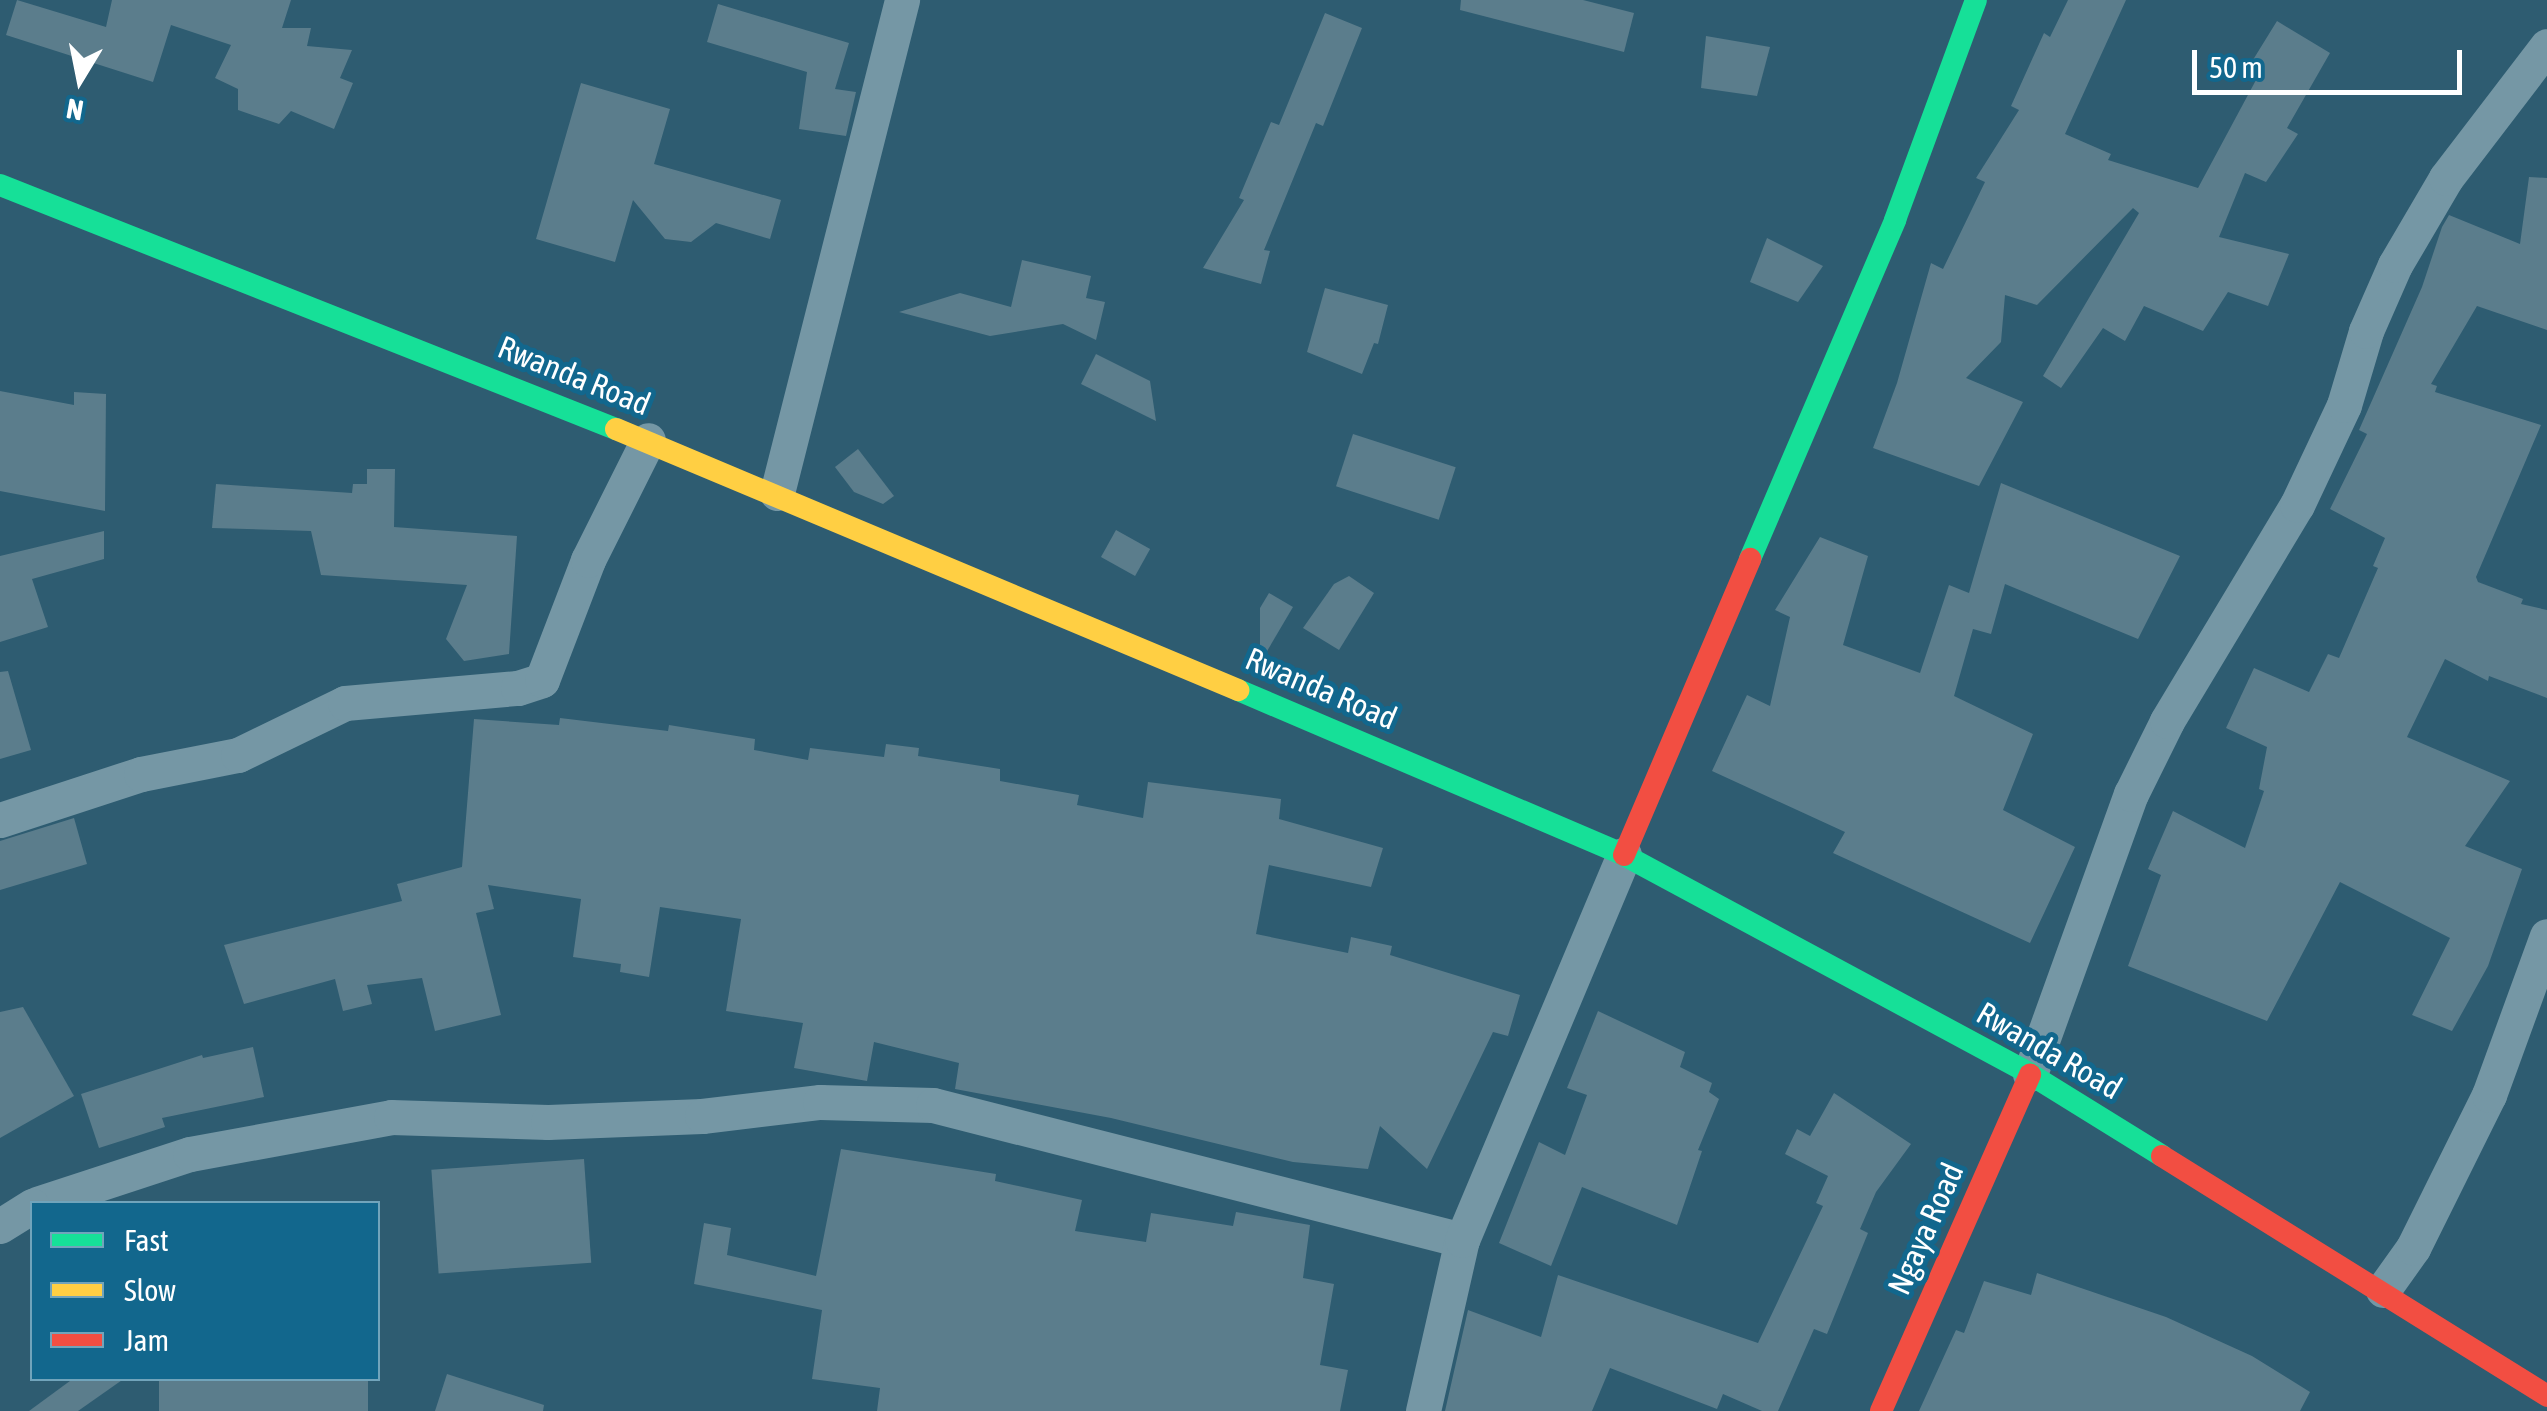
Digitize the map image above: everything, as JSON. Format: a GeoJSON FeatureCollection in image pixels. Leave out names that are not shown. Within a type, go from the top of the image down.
{"type":"FeatureCollection","features":[{"type":"Feature","properties":{"kind":"main road"},"geometry":{"type":"LineString","coordinates":[[1624,855],[1895,220],[1976,0]]}},
{"type":"Feature","properties":{"kind":"main road","name":"Rwanda Road"},"geometry":{"type":"LineString","coordinates":[[0,184],[777,492],[1624,855],[2030,1074],[2547,1396]]}},
{"type":"Feature","properties":{"kind":"main road","name":"Ngaya Road"},"geometry":{"type":"LineString","coordinates":[[1881,1411],[2030,1074]]}},
{"type":"Feature","properties":{"kind":"street"},"geometry":{"type":"LineString","coordinates":[[777,492],[902,0]]}},
{"type":"Feature","properties":{"kind":"street"},"geometry":{"type":"LineString","coordinates":[[2030,1074],[2131,794],[2167,721],[2297,504],[2344,405],[2366,332],[2395,265],[2446,178],[2547,46]]}},
{"type":"Feature","properties":{"kind":"street"},"geometry":{"type":"LineString","coordinates":[[0,820],[141,774],[238,755],[344,703],[518,688],[542,680],[588,560],[648,440]]}},
{"type":"Feature","properties":{"kind":"street"},"geometry":{"type":"LineString","coordinates":[[1423,1411],[1462,1240],[1624,855]]}},
{"type":"Feature","properties":{"kind":"street"},"geometry":{"type":"LineString","coordinates":[[2382,1290],[2413,1248],[2489,1095],[2547,936]]}},
{"type":"Feature","properties":{"kind":"street"},"geometry":{"type":"LineString","coordinates":[[46,1201],[190,1154],[390,1117],[586,1120],[702,1116],[820,1102],[933,1105],[1462,1240]]}},
{"type":"Feature","properties":{"kind":"street"},"geometry":{"type":"LineString","coordinates":[[0,1226],[30,1207]]}},
{"type":"Feature","properties":{"kind":"building"},"geometry":{"type":"Polygon","coordinates":[[[17,0],[106,27],[112,0],[291,0],[282,28],[311,28],[307,46],[352,50],[340,78],[353,83],[334,129],[291,111],[279,124],[238,110],[238,89],[215,78],[231,45],[171,25],[153,82],[6,35],[17,0]]]}},
{"type":"Feature","properties":{"kind":"building"},"geometry":{"type":"Polygon","coordinates":[[[1461,0],[1583,0],[1634,13],[1624,52],[1460,10],[1461,0]]]}},
{"type":"Feature","properties":{"kind":"building"},"geometry":{"type":"Polygon","coordinates":[[[2068,0],[2126,0],[2065,134],[2111,154],[2108,160],[2198,188],[2256,80],[2243,76],[2277,21],[2330,53],[2287,128],[2298,134],[2266,182],[2245,173],[2219,237],[2289,254],[2268,306],[2228,292],[2203,331],[2144,306],[2125,341],[2103,328],[2061,388],[2043,376],[2139,213],[2133,208],[2037,305],[2005,295],[2001,342],[1966,378],[2023,402],[1979,486],[1873,448],[1897,383],[1931,263],[1943,269],[1985,182],[1976,178],[2019,110],[2011,106],[2044,33],[2050,37],[2068,0]]]}},
{"type":"Feature","properties":{"kind":"building"},"geometry":{"type":"Polygon","coordinates":[[[718,4],[849,43],[835,89],[856,92],[846,136],[799,129],[807,72],[707,42],[718,4]]]}},
{"type":"Feature","properties":{"kind":"building"},"geometry":{"type":"Polygon","coordinates":[[[1325,13],[1362,28],[1323,126],[1316,123],[1264,250],[1270,251],[1261,284],[1203,268],[1244,200],[1239,198],[1271,122],[1279,125],[1325,13]]]}},
{"type":"Feature","properties":{"kind":"building"},"geometry":{"type":"Polygon","coordinates":[[[1706,36],[1770,47],[1757,96],[1701,88],[1706,36]]]}},
{"type":"Feature","properties":{"kind":"building"},"geometry":{"type":"Polygon","coordinates":[[[581,83],[670,109],[654,164],[781,200],[770,239],[716,223],[691,242],[665,239],[633,200],[615,262],[536,239],[581,83]]]}},
{"type":"Feature","properties":{"kind":"building"},"geometry":{"type":"Polygon","coordinates":[[[2529,177],[2547,178],[2547,330],[2477,306],[2431,384],[2437,386],[2435,392],[2541,425],[2476,577],[2478,582],[2523,599],[2521,604],[2547,610],[2547,698],[2489,676],[2488,681],[2445,659],[2407,737],[2510,781],[2465,846],[2522,869],[2488,966],[2452,1031],[2412,1015],[2450,938],[2340,882],[2267,1021],[2128,966],[2161,875],[2148,869],[2173,811],[2245,848],[2264,791],[2259,789],[2267,747],[2226,728],[2254,668],[2309,692],[2328,654],[2339,658],[2378,568],[2373,566],[2385,538],[2330,509],[2367,434],[2359,430],[2422,287],[2442,227],[2449,215],[2520,244],[2529,177]]]}},
{"type":"Feature","properties":{"kind":"building"},"geometry":{"type":"Polygon","coordinates":[[[1767,238],[1823,266],[1798,302],[1750,282],[1767,238]]]}},
{"type":"Feature","properties":{"kind":"building"},"geometry":{"type":"Polygon","coordinates":[[[1022,260],[1091,276],[1086,298],[1105,302],[1096,340],[1063,324],[990,336],[899,312],[960,293],[1011,307],[1022,260]]]}},
{"type":"Feature","properties":{"kind":"building"},"geometry":{"type":"Polygon","coordinates":[[[1325,288],[1388,305],[1378,344],[1374,343],[1362,374],[1307,352],[1325,288]]]}},
{"type":"Feature","properties":{"kind":"building"},"geometry":{"type":"Polygon","coordinates":[[[1096,354],[1150,381],[1156,421],[1081,384],[1096,354]]]}},
{"type":"Feature","properties":{"kind":"building"},"geometry":{"type":"Polygon","coordinates":[[[0,391],[74,405],[74,392],[106,394],[105,511],[0,491],[0,391]]]}},
{"type":"Feature","properties":{"kind":"building"},"geometry":{"type":"Polygon","coordinates":[[[1353,434],[1456,467],[1439,520],[1336,486],[1353,434]]]}},
{"type":"Feature","properties":{"kind":"building"},"geometry":{"type":"Polygon","coordinates":[[[858,449],[894,496],[883,504],[854,492],[835,467],[858,449]]]}},
{"type":"Feature","properties":{"kind":"building"},"geometry":{"type":"Polygon","coordinates":[[[367,469],[395,469],[394,527],[517,536],[509,654],[464,661],[446,639],[467,585],[321,575],[311,531],[212,528],[216,484],[352,493],[353,484],[367,484],[367,469]]]}},
{"type":"Feature","properties":{"kind":"building"},"geometry":{"type":"Polygon","coordinates":[[[2001,483],[2180,556],[2138,639],[2005,584],[1991,634],[1973,629],[1954,696],[2033,734],[2003,810],[2075,847],[2030,943],[1833,853],[1845,832],[1712,771],[1747,695],[1770,706],[1790,617],[1775,610],[1820,537],[1868,556],[1843,645],[1920,673],[1949,585],[1969,593],[2001,483]]]}},
{"type":"Feature","properties":{"kind":"building"},"geometry":{"type":"Polygon","coordinates":[[[1116,530],[1150,549],[1135,576],[1101,557],[1116,530]]]}},
{"type":"Feature","properties":{"kind":"building"},"geometry":{"type":"Polygon","coordinates":[[[104,531],[104,559],[32,579],[48,627],[0,642],[0,556],[104,531]]]}},
{"type":"Feature","properties":{"kind":"building"},"geometry":{"type":"Polygon","coordinates":[[[1349,576],[1374,593],[1339,650],[1303,628],[1334,584],[1349,576]]]}},
{"type":"Feature","properties":{"kind":"building"},"geometry":{"type":"Polygon","coordinates":[[[1269,593],[1293,607],[1260,663],[1260,608],[1269,593]]]}},
{"type":"Feature","properties":{"kind":"building"},"geometry":{"type":"Polygon","coordinates":[[[8,671],[31,750],[0,759],[0,672],[8,671]]]}},
{"type":"Feature","properties":{"kind":"building"},"geometry":{"type":"Polygon","coordinates":[[[560,718],[668,731],[669,725],[755,739],[754,750],[808,760],[810,748],[884,757],[886,744],[919,748],[918,756],[1000,769],[1000,781],[1079,795],[1077,805],[1143,818],[1148,782],[1281,799],[1279,819],[1383,848],[1371,887],[1269,865],[1256,934],[1348,953],[1351,937],[1392,946],[1390,955],[1520,995],[1508,1036],[1493,1032],[1427,1169],[1380,1126],[1368,1169],[1293,1162],[1111,1118],[955,1089],[959,1063],[874,1042],[867,1081],[794,1068],[803,1023],[726,1011],[741,919],[660,907],[649,977],[620,972],[621,964],[573,957],[581,899],[488,885],[494,909],[476,913],[501,1015],[435,1031],[422,978],[367,985],[372,1004],[343,1011],[335,979],[244,1004],[224,945],[402,901],[397,884],[462,867],[474,719],[559,725],[560,718]]]}},
{"type":"Feature","properties":{"kind":"building"},"geometry":{"type":"Polygon","coordinates":[[[74,818],[87,864],[0,890],[0,841],[74,818]]]}},
{"type":"Feature","properties":{"kind":"building"},"geometry":{"type":"Polygon","coordinates":[[[23,1007],[74,1096],[0,1138],[0,1012],[23,1007]]]}},
{"type":"Feature","properties":{"kind":"building"},"geometry":{"type":"Polygon","coordinates":[[[1598,1011],[1685,1052],[1680,1067],[1712,1083],[1709,1092],[1719,1099],[1698,1150],[1702,1151],[1677,1225],[1582,1187],[1551,1266],[1499,1243],[1539,1142],[1565,1155],[1587,1095],[1567,1088],[1598,1011]]]}},
{"type":"Feature","properties":{"kind":"building"},"geometry":{"type":"Polygon","coordinates":[[[253,1047],[264,1097],[162,1118],[165,1127],[99,1148],[81,1094],[202,1055],[203,1058],[253,1047]]]}},
{"type":"Feature","properties":{"kind":"building"},"geometry":{"type":"Polygon","coordinates":[[[1834,1093],[1911,1144],[1876,1192],[1860,1229],[1868,1233],[1827,1334],[1814,1329],[1778,1411],[1762,1411],[1723,1394],[1717,1409],[1610,1368],[1592,1411],[1445,1411],[1468,1310],[1541,1337],[1558,1275],[1758,1343],[1823,1206],[1816,1203],[1828,1176],[1785,1154],[1797,1129],[1810,1136],[1834,1093]]]}},
{"type":"Feature","properties":{"kind":"building"},"geometry":{"type":"Polygon","coordinates":[[[841,1149],[996,1174],[995,1181],[1082,1200],[1075,1231],[1146,1242],[1151,1213],[1233,1226],[1236,1212],[1310,1225],[1303,1278],[1334,1284],[1320,1365],[1348,1370],[1340,1411],[877,1411],[880,1388],[812,1379],[822,1310],[694,1284],[704,1223],[731,1228],[727,1255],[816,1276],[841,1149]]]}},
{"type":"Feature","properties":{"kind":"building"},"geometry":{"type":"Polygon","coordinates":[[[584,1159],[591,1263],[439,1273],[431,1170],[584,1159]]]}},
{"type":"Feature","properties":{"kind":"building"},"geometry":{"type":"Polygon","coordinates":[[[2037,1273],[2166,1317],[2252,1356],[2310,1392],[2300,1411],[1919,1411],[1956,1330],[1964,1333],[1984,1281],[2031,1295],[2037,1273]]]}},
{"type":"Feature","properties":{"kind":"building"},"geometry":{"type":"Polygon","coordinates":[[[447,1374],[544,1405],[543,1411],[435,1411],[447,1374]]]}},
{"type":"Feature","properties":{"kind":"building"},"geometry":{"type":"Polygon","coordinates":[[[70,1381],[121,1381],[78,1411],[29,1411],[70,1381]]]}},
{"type":"Feature","properties":{"kind":"building"},"geometry":{"type":"Polygon","coordinates":[[[159,1381],[368,1381],[368,1411],[159,1411],[159,1381]]]}},
{"type":"Feature","properties":{"kind":"traffic: fast"},"geometry":{"type":"LineString","coordinates":[[1750,559],[1895,220],[1976,0]]}},
{"type":"Feature","properties":{"kind":"traffic: fast"},"geometry":{"type":"LineString","coordinates":[[0,185],[616,429]]}},
{"type":"Feature","properties":{"kind":"traffic: fast"},"geometry":{"type":"LineString","coordinates":[[1238,690],[1624,855],[2030,1074],[2162,1156]]}},
{"type":"Feature","properties":{"kind":"traffic: slow"},"geometry":{"type":"LineString","coordinates":[[616,429],[1238,690]]}},
{"type":"Feature","properties":{"kind":"traffic: jam"},"geometry":{"type":"LineString","coordinates":[[1624,855],[1750,559]]}},
{"type":"Feature","properties":{"kind":"traffic: jam"},"geometry":{"type":"LineString","coordinates":[[1881,1411],[2030,1074]]}},
{"type":"Feature","properties":{"kind":"traffic: jam"},"geometry":{"type":"LineString","coordinates":[[2162,1156],[2547,1396]]}}]}
